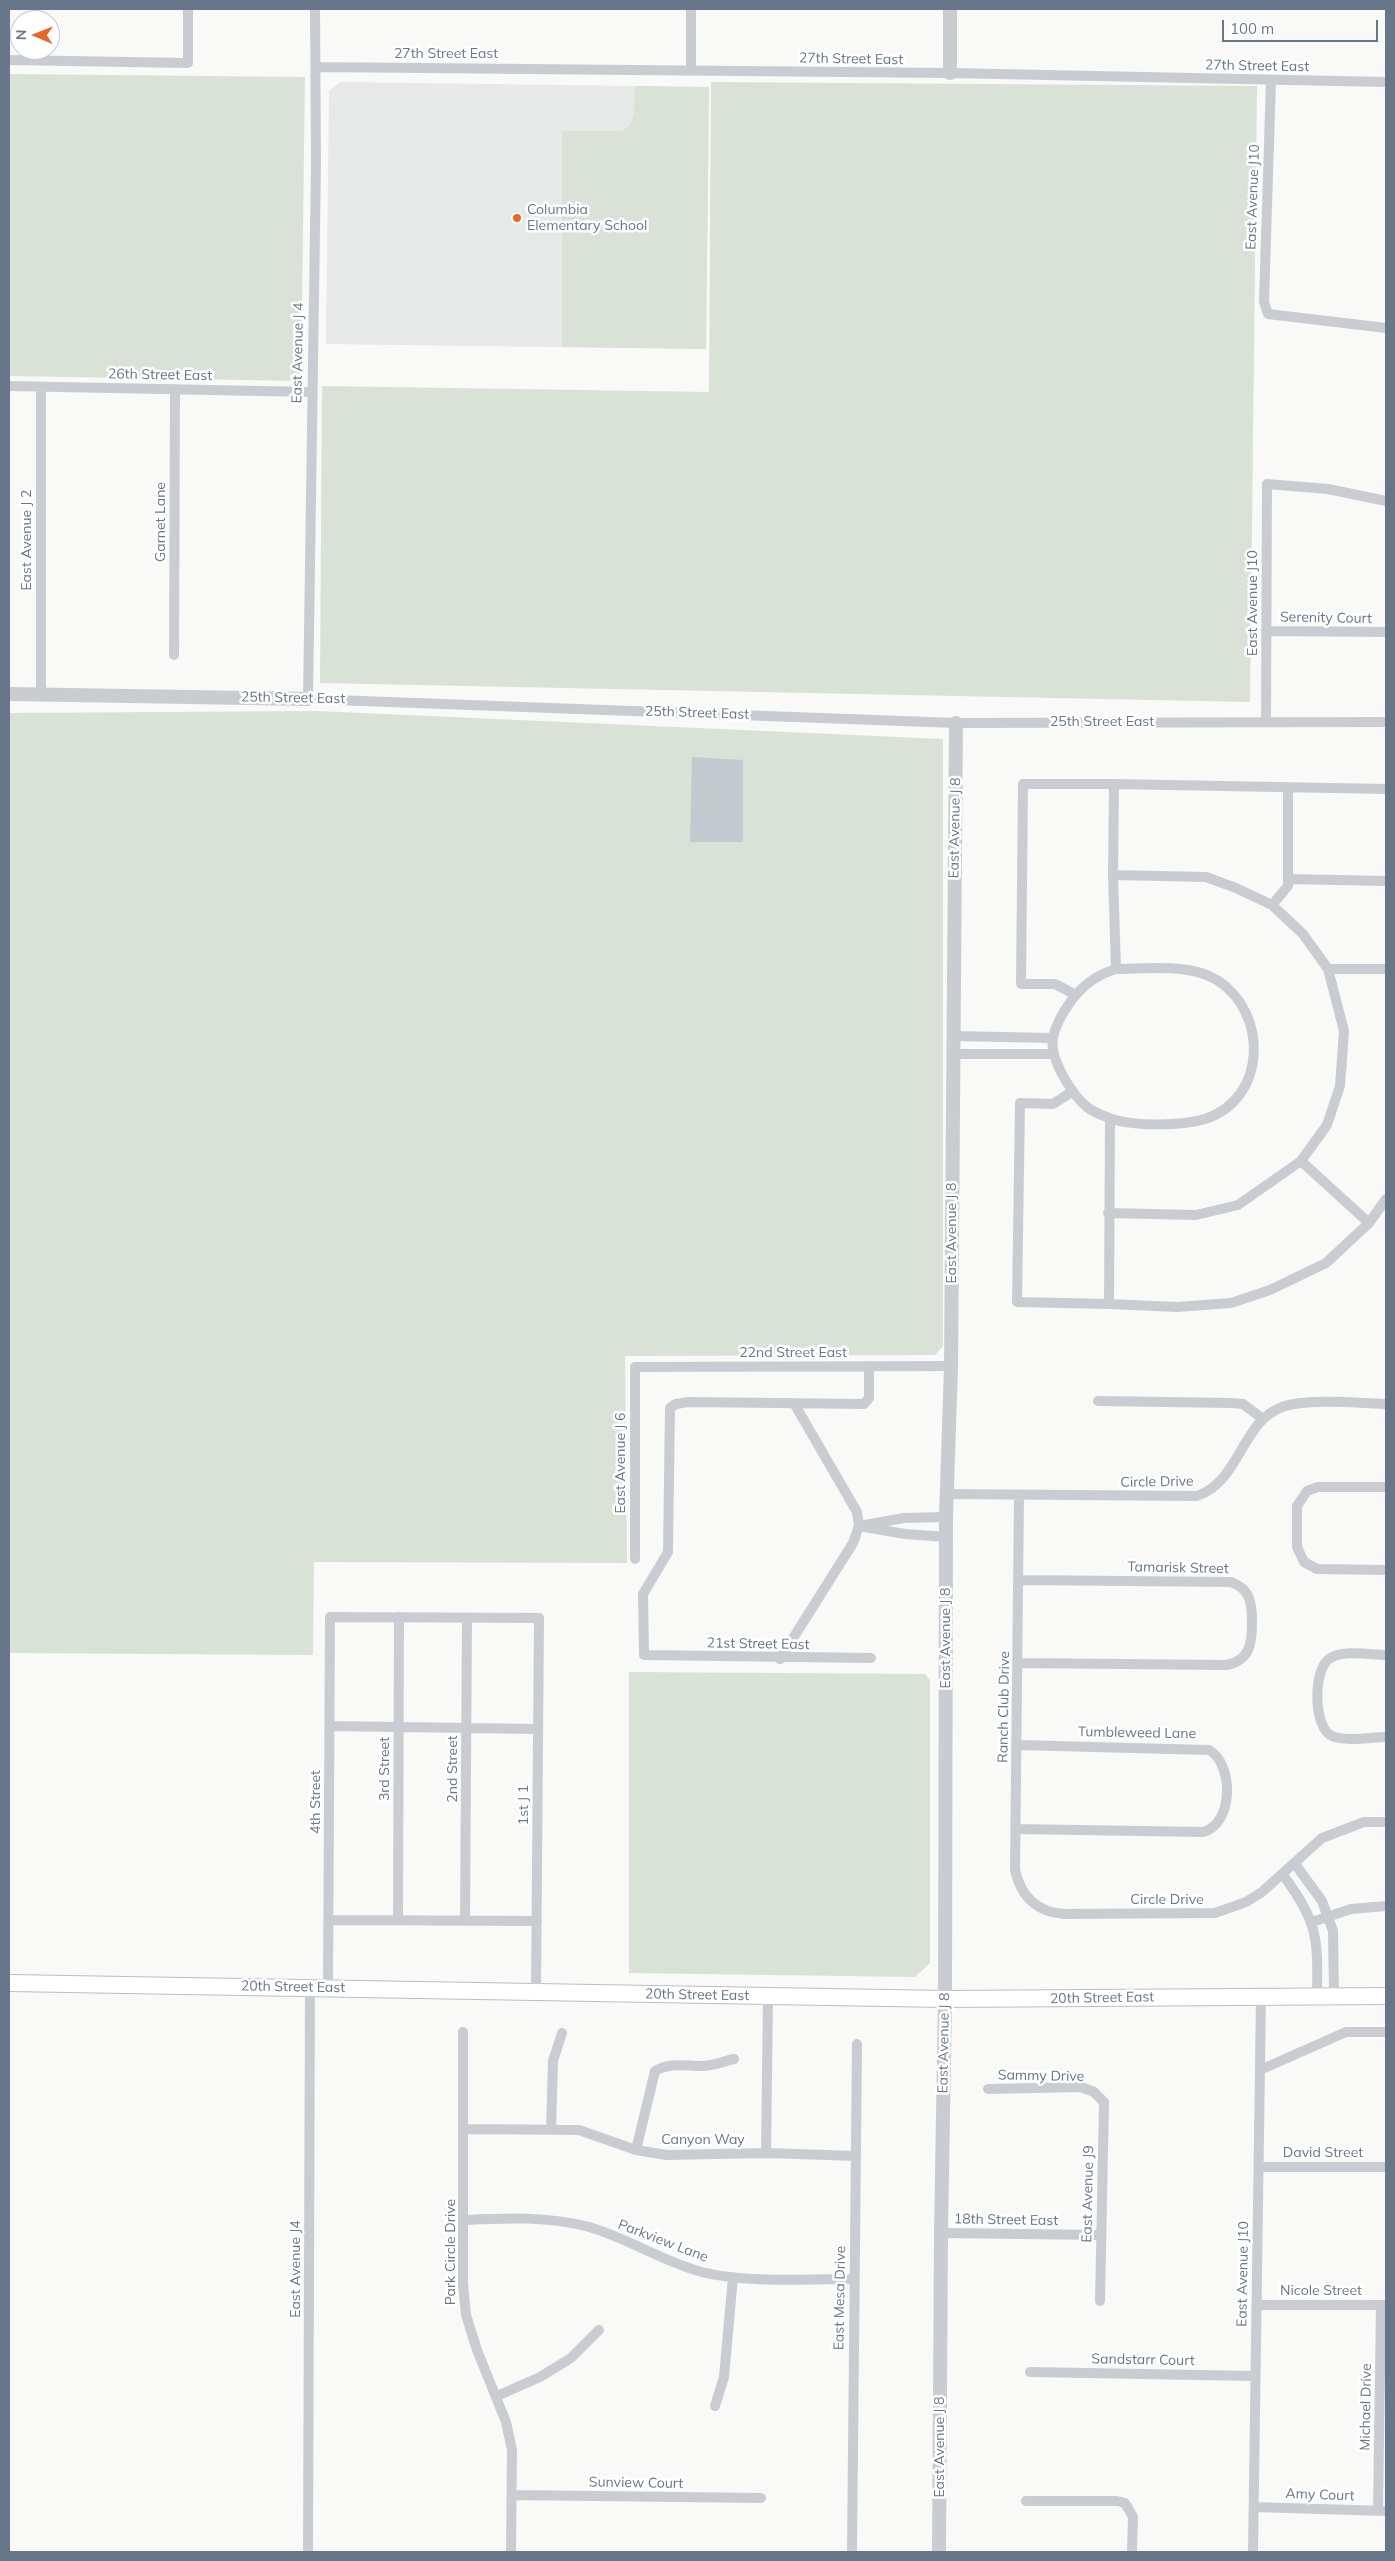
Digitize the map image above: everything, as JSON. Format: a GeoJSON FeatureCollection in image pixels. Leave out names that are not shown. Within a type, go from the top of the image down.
{"type":"FeatureCollection","features":[{"type":"Feature","properties":{"kind":"main road","name":"20th Street East"},"geometry":{"type":"LineString","coordinates":[[9,1982],[945,1999],[1386,1996]]}},
{"type":"Feature","properties":{"kind":"street"},"geometry":{"type":"LineString","coordinates":[[9,60],[188,62],[188,9]]}},
{"type":"Feature","properties":{"kind":"street","name":"East Avenue J 4"},"geometry":{"type":"LineString","coordinates":[[308,698],[316,9]]}},
{"type":"Feature","properties":{"kind":"street"},"geometry":{"type":"LineString","coordinates":[[691,71],[692,9]]}},
{"type":"Feature","properties":{"kind":"street"},"geometry":{"type":"LineString","coordinates":[[950,9],[950,73]]}},
{"type":"Feature","properties":{"kind":"street","name":"27th Street East"},"geometry":{"type":"LineString","coordinates":[[316,67],[950,73],[1386,82]]}},
{"type":"Feature","properties":{"kind":"street","name":"East Avenue J10"},"geometry":{"type":"LineString","coordinates":[[1270,80],[1264,302],[1268,314],[1386,328]]}},
{"type":"Feature","properties":{"kind":"street","name":"26th Street East"},"geometry":{"type":"LineString","coordinates":[[9,386],[311,392]]}},
{"type":"Feature","properties":{"kind":"street","name":"East Avenue J 2"},"geometry":{"type":"LineString","coordinates":[[40,693],[41,387]]}},
{"type":"Feature","properties":{"kind":"street","name":"Garnet Lane"},"geometry":{"type":"LineString","coordinates":[[174,655],[175,389]]}},
{"type":"Feature","properties":{"kind":"street","name":"East Avenue J10"},"geometry":{"type":"LineString","coordinates":[[1266,722],[1267,484],[1328,489],[1386,500]]}},
{"type":"Feature","properties":{"kind":"street","name":"Serenity Court"},"geometry":{"type":"LineString","coordinates":[[1266,631],[1386,632]]}},
{"type":"Feature","properties":{"kind":"street","name":"25th Street East"},"geometry":{"type":"LineString","coordinates":[[9,694],[308,698],[956,723],[1386,722]]}},
{"type":"Feature","properties":{"kind":"street","name":"East Avenue J 8"},"geometry":{"type":"LineString","coordinates":[[939,2552],[945,1999],[946,1517],[951,1366],[952,1036],[956,723]]}},
{"type":"Feature","properties":{"kind":"street"},"geometry":{"type":"LineString","coordinates":[[1076,995],[1055,984],[1021,984],[1023,784],[1386,789]]}},
{"type":"Feature","properties":{"kind":"street"},"geometry":{"type":"LineString","coordinates":[[1114,784],[1113,875],[1116,969]]}},
{"type":"Feature","properties":{"kind":"street"},"geometry":{"type":"LineString","coordinates":[[1272,906],[1288,886],[1288,787]]}},
{"type":"Feature","properties":{"kind":"street"},"geometry":{"type":"LineString","coordinates":[[1108,1213],[1196,1215],[1238,1205],[1301,1161],[1327,1125],[1340,1086],[1344,1031],[1328,969],[1303,934],[1272,906],[1236,888],[1206,877],[1113,875]]}},
{"type":"Feature","properties":{"kind":"street"},"geometry":{"type":"LineString","coordinates":[[1288,879],[1386,881]]}},
{"type":"Feature","properties":{"kind":"street"},"geometry":{"type":"LineString","coordinates":[[1116,969],[1190,970],[1217,980],[1243,1005],[1254,1036],[1254,1062],[1247,1081],[1232,1103],[1215,1116],[1192,1123],[1135,1123],[1110,1118],[1088,1108],[1073,1091],[1053,1054],[1052,1038],[1066,1008],[1076,995],[1100,973],[1116,969]]}},
{"type":"Feature","properties":{"kind":"street"},"geometry":{"type":"LineString","coordinates":[[1328,969],[1386,969]]}},
{"type":"Feature","properties":{"kind":"street"},"geometry":{"type":"LineString","coordinates":[[952,1036],[1052,1038]]}},
{"type":"Feature","properties":{"kind":"street"},"geometry":{"type":"LineString","coordinates":[[952,1054],[1053,1054]]}},
{"type":"Feature","properties":{"kind":"street"},"geometry":{"type":"LineString","coordinates":[[1073,1091],[1053,1104],[1020,1103],[1017,1302],[1177,1307],[1231,1303],[1270,1290],[1326,1263],[1369,1223],[1386,1199]]}},
{"type":"Feature","properties":{"kind":"street"},"geometry":{"type":"LineString","coordinates":[[1109,1304],[1110,1118]]}},
{"type":"Feature","properties":{"kind":"street"},"geometry":{"type":"LineString","coordinates":[[1301,1161],[1369,1223]]}},
{"type":"Feature","properties":{"kind":"street"},"geometry":{"type":"LineString","coordinates":[[780,1658],[853,1543],[859,1526],[857,1512],[795,1404],[864,1404],[869,1398],[869,1366]]}},
{"type":"Feature","properties":{"kind":"street","name":"22nd Street East"},"geometry":{"type":"LineString","coordinates":[[635,1367],[951,1366]]}},
{"type":"Feature","properties":{"kind":"street","name":"East Avenue J 6"},"geometry":{"type":"LineString","coordinates":[[635,1367],[635,1559]]}},
{"type":"Feature","properties":{"kind":"street"},"geometry":{"type":"LineString","coordinates":[[1098,1401],[1232,1402],[1243,1404],[1263,1419]]}},
{"type":"Feature","properties":{"kind":"street","name":"21st Street East"},"geometry":{"type":"LineString","coordinates":[[795,1404],[688,1402],[676,1404],[670,1408],[668,1552],[643,1594],[644,1655],[871,1658]]}},
{"type":"Feature","properties":{"kind":"street","name":"Circle Drive"},"geometry":{"type":"LineString","coordinates":[[947,1494],[1197,1496],[1220,1484],[1263,1419],[1274,1410],[1295,1404],[1386,1404]]}},
{"type":"Feature","properties":{"kind":"street"},"geometry":{"type":"LineString","coordinates":[[1386,1487],[1324,1486],[1307,1491],[1297,1506],[1296,1538],[1300,1558],[1312,1567],[1386,1570]]}},
{"type":"Feature","properties":{"kind":"street","name":"Ranch Club Drive"},"geometry":{"type":"LineString","coordinates":[[1019,1496],[1015,1870],[1018,1882],[1031,1902],[1040,1909]]}},
{"type":"Feature","properties":{"kind":"street"},"geometry":{"type":"LineString","coordinates":[[859,1526],[904,1518],[946,1517]]}},
{"type":"Feature","properties":{"kind":"street"},"geometry":{"type":"LineString","coordinates":[[859,1526],[905,1534],[946,1536]]}},
{"type":"Feature","properties":{"kind":"street","name":"Tamarisk Street"},"geometry":{"type":"LineString","coordinates":[[1018,1580],[1231,1582],[1243,1588],[1250,1597],[1252,1641],[1247,1653],[1238,1661],[1227,1665],[1018,1663]]}},
{"type":"Feature","properties":{"kind":"street","name":"4th Street"},"geometry":{"type":"LineString","coordinates":[[328,1987],[330,1617],[400,1617]]}},
{"type":"Feature","properties":{"kind":"street"},"geometry":{"type":"LineString","coordinates":[[400,1617],[467,1618]]}},
{"type":"Feature","properties":{"kind":"street","name":"3rd Street"},"geometry":{"type":"LineString","coordinates":[[398,1920],[400,1617]]}},
{"type":"Feature","properties":{"kind":"street","name":"1st J 1"},"geometry":{"type":"LineString","coordinates":[[467,1618],[539,1618],[536,1992]]}},
{"type":"Feature","properties":{"kind":"street","name":"2nd Street"},"geometry":{"type":"LineString","coordinates":[[466,1921],[467,1618]]}},
{"type":"Feature","properties":{"kind":"street"},"geometry":{"type":"LineString","coordinates":[[1386,1655],[1341,1654],[1329,1658],[1319,1672],[1320,1724],[1330,1734],[1338,1737],[1386,1737]]}},
{"type":"Feature","properties":{"kind":"street"},"geometry":{"type":"LineString","coordinates":[[330,1726],[538,1728]]}},
{"type":"Feature","properties":{"kind":"street","name":"Tumbleweed Lane"},"geometry":{"type":"LineString","coordinates":[[1016,1829],[1203,1832],[1220,1822],[1225,1806],[1224,1767],[1219,1757],[1209,1750],[1017,1745]]}},
{"type":"Feature","properties":{"kind":"street","name":"Circle Drive"},"geometry":{"type":"LineString","coordinates":[[1040,1909],[1064,1914],[1215,1913],[1246,1902],[1283,1875],[1322,1838],[1364,1822],[1386,1822]]}},
{"type":"Feature","properties":{"kind":"street"},"geometry":{"type":"LineString","coordinates":[[1295,1864],[1322,1901],[1333,1931],[1334,1995]]}},
{"type":"Feature","properties":{"kind":"street"},"geometry":{"type":"LineString","coordinates":[[1283,1875],[1300,1898],[1316,1934],[1317,1995]]}},
{"type":"Feature","properties":{"kind":"street"},"geometry":{"type":"LineString","coordinates":[[1312,1922],[1351,1909],[1386,1906]]}},
{"type":"Feature","properties":{"kind":"street"},"geometry":{"type":"LineString","coordinates":[[329,1920],[537,1921]]}},
{"type":"Feature","properties":{"kind":"street","name":"East Avenue J4"},"geometry":{"type":"LineString","coordinates":[[308,2552],[310,1987]]}},
{"type":"Feature","properties":{"kind":"street"},"geometry":{"type":"LineString","coordinates":[[766,2153],[768,1996]]}},
{"type":"Feature","properties":{"kind":"street","name":"East Avenue J10"},"geometry":{"type":"LineString","coordinates":[[1253,2552],[1261,1996]]}},
{"type":"Feature","properties":{"kind":"street","name":"Park Circle Drive"},"geometry":{"type":"LineString","coordinates":[[464,2032],[463,2284],[466,2315],[477,2350],[506,2422],[512,2450],[511,2552]]}},
{"type":"Feature","properties":{"kind":"street"},"geometry":{"type":"LineString","coordinates":[[1260,2070],[1346,2032],[1386,2032]]}},
{"type":"Feature","properties":{"kind":"street"},"geometry":{"type":"LineString","coordinates":[[551,2129],[553,2062],[562,2033]]}},
{"type":"Feature","properties":{"kind":"street","name":"East Mesa Drive"},"geometry":{"type":"LineString","coordinates":[[852,2552],[857,2044]]}},
{"type":"Feature","properties":{"kind":"street"},"geometry":{"type":"LineString","coordinates":[[636,2150],[655,2071],[663,2066],[673,2064],[704,2066],[734,2059]]}},
{"type":"Feature","properties":{"kind":"street","name":"Sammy Drive"},"geometry":{"type":"LineString","coordinates":[[988,2089],[1081,2088],[1094,2092]]}},
{"type":"Feature","properties":{"kind":"street","name":"East Avenue J9"},"geometry":{"type":"LineString","coordinates":[[1094,2092],[1104,2102],[1100,2301]]}},
{"type":"Feature","properties":{"kind":"street","name":"Canyon Way"},"geometry":{"type":"LineString","coordinates":[[464,2129],[580,2130],[636,2150],[667,2155],[766,2153],[856,2156]]}},
{"type":"Feature","properties":{"kind":"street","name":"David Street"},"geometry":{"type":"LineString","coordinates":[[1259,2166],[1386,2168]]}},
{"type":"Feature","properties":{"kind":"street","name":"Parkview Lane"},"geometry":{"type":"LineString","coordinates":[[464,2220],[519,2218],[560,2221],[590,2227],[693,2269],[733,2277],[854,2279]]}},
{"type":"Feature","properties":{"kind":"street","name":"18th Street East"},"geometry":{"type":"LineString","coordinates":[[941,2234],[1102,2235]]}},
{"type":"Feature","properties":{"kind":"street"},"geometry":{"type":"LineString","coordinates":[[715,2406],[724,2377],[733,2277]]}},
{"type":"Feature","properties":{"kind":"street","name":"Nicole Street"},"geometry":{"type":"LineString","coordinates":[[1256,2305],[1384,2305]]}},
{"type":"Feature","properties":{"kind":"street","name":"Michael Drive"},"geometry":{"type":"LineString","coordinates":[[1382,2510],[1384,2305]]}},
{"type":"Feature","properties":{"kind":"street"},"geometry":{"type":"LineString","coordinates":[[497,2396],[540,2377],[572,2358],[598,2330]]}},
{"type":"Feature","properties":{"kind":"street","name":"Sandstarr Court"},"geometry":{"type":"LineString","coordinates":[[1030,2372],[1256,2376]]}},
{"type":"Feature","properties":{"kind":"street","name":"Sunview Court"},"geometry":{"type":"LineString","coordinates":[[512,2495],[761,2498]]}},
{"type":"Feature","properties":{"kind":"street"},"geometry":{"type":"LineString","coordinates":[[1026,2502],[1117,2501],[1125,2503],[1132,2517],[1132,2552]]}},
{"type":"Feature","properties":{"kind":"street","name":"Amy Court"},"geometry":{"type":"LineString","coordinates":[[1254,2507],[1382,2510]]}},
{"type":"Feature","properties":{"kind":"shaded area"},"geometry":{"type":"Polygon","coordinates":[[[9,74],[305,77],[301,381],[9,376],[9,74]]]}},
{"type":"Feature","properties":{"kind":"shaded area","name":"Columbia Elementary School"},"geometry":{"type":"Polygon","coordinates":[[[341,82],[709,87],[706,349],[326,344],[329,91],[341,82]]]}},
{"type":"Feature","properties":{"kind":"shaded area"},"geometry":{"type":"Polygon","coordinates":[[[711,82],[1257,86],[1250,702],[320,683],[322,386],[709,392],[711,82]]]}},
{"type":"Feature","properties":{"kind":"shaded area"},"geometry":{"type":"Polygon","coordinates":[[[635,86],[709,87],[706,349],[562,347],[562,131],[621,131],[626,128],[633,118],[635,86]]]}},
{"type":"Feature","properties":{"kind":"shaded area"},"geometry":{"type":"Polygon","coordinates":[[[318,711],[943,739],[943,1346],[935,1355],[625,1356],[627,1563],[314,1562],[313,1655],[9,1653],[9,713],[318,711]]]}},
{"type":"Feature","properties":{"kind":"shaded area"},"geometry":{"type":"Polygon","coordinates":[[[692,757],[743,760],[743,842],[690,842],[692,757]]]}},
{"type":"Feature","properties":{"kind":"shaded area"},"geometry":{"type":"Polygon","coordinates":[[[629,1672],[925,1674],[930,1680],[930,1963],[915,1977],[629,1973],[629,1672]]]}},
{"type":"Feature","properties":{"kind":"place","name":"Columbia Elementary School"},"geometry":{"type":"Point","coordinates":[517,218]}}]}
